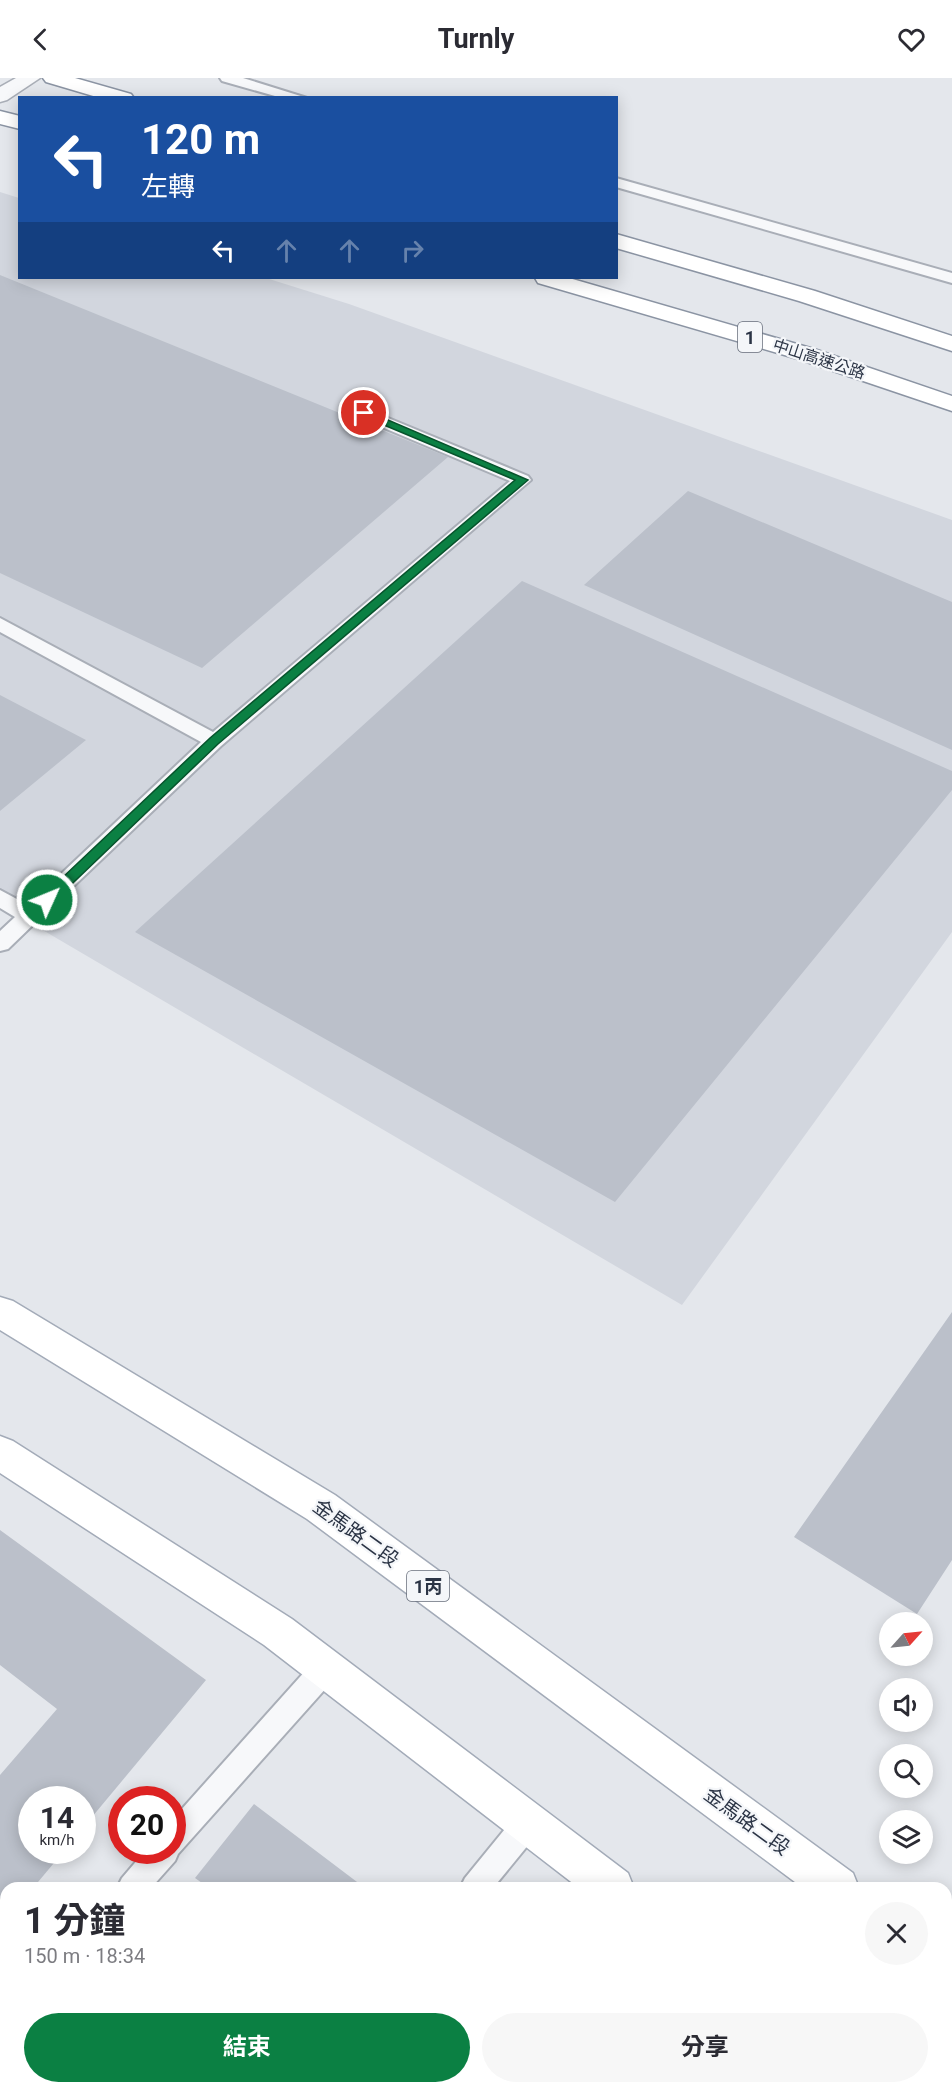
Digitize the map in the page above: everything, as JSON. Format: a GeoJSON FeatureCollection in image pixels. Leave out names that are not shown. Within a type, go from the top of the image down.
{"type":"FeatureCollection","features":[{"type":"Feature","properties":{"kind":"main road"},"geometry":{"type":"LineString","coordinates":[[52,78],[117,96]]}},
{"type":"Feature","properties":{"kind":"main road"},"geometry":{"type":"LineString","coordinates":[[0,117],[18,122]]}},
{"type":"Feature","properties":{"kind":"main road"},"geometry":{"type":"LineString","coordinates":[[618,242],[807,296],[952,344]]}},
{"type":"Feature","properties":{"kind":"main road","name":"中山高速公路"},"geometry":{"type":"LineString","coordinates":[[549,279],[806,354],[952,404]]}},
{"type":"Feature","properties":{"kind":"main road","name":"金馬路二段"},"geometry":{"type":"LineString","coordinates":[[0,1312],[321,1507],[830,1882]]}},
{"type":"Feature","properties":{"kind":"main road"},"geometry":{"type":"LineString","coordinates":[[0,1453],[278,1632],[605,1882]]}},
{"type":"Feature","properties":{"kind":"street"},"geometry":{"type":"LineString","coordinates":[[0,96],[30,78]]}},
{"type":"Feature","properties":{"kind":"lane"},"geometry":{"type":"LineString","coordinates":[[227,78],[293,96]]}},
{"type":"Feature","properties":{"kind":"lane"},"geometry":{"type":"LineString","coordinates":[[618,183],[952,278]]}},
{"type":"Feature","properties":{"kind":"lane"},"geometry":{"type":"LineString","coordinates":[[0,943],[214,741],[522,480],[364,413]]}},
{"type":"Feature","properties":{"kind":"lane"},"geometry":{"type":"LineString","coordinates":[[0,624],[214,741]]}},
{"type":"Feature","properties":{"kind":"lane"},"geometry":{"type":"LineString","coordinates":[[0,898],[30,916]]}},
{"type":"Feature","properties":{"kind":"lane"},"geometry":{"type":"LineString","coordinates":[[186,1826],[327,1668]]}},
{"type":"Feature","properties":{"kind":"lane"},"geometry":{"type":"LineString","coordinates":[[480,1882],[528,1823]]}},
{"type":"Feature","properties":{"kind":"lane"},"geometry":{"type":"LineString","coordinates":[[137,1882],[153,1864]]}},
{"type":"Feature","properties":{"kind":"shaded area"},"geometry":{"type":"Polygon","coordinates":[[[0,192],[18,198],[18,279],[269,279],[349,304],[952,520],[952,932],[682,1305],[0,905],[0,192]]]}},
{"type":"Feature","properties":{"kind":"building"},"geometry":{"type":"Polygon","coordinates":[[[0,275],[448,457],[202,668],[0,573],[0,275]]]}},
{"type":"Feature","properties":{"kind":"building"},"geometry":{"type":"Polygon","coordinates":[[[688,491],[952,602],[952,750],[584,585],[688,491]]]}},
{"type":"Feature","properties":{"kind":"building"},"geometry":{"type":"Polygon","coordinates":[[[522,581],[952,771],[952,790],[615,1202],[135,932],[522,581]]]}},
{"type":"Feature","properties":{"kind":"building"},"geometry":{"type":"Polygon","coordinates":[[[0,695],[86,740],[0,811],[0,695]]]}},
{"type":"Feature","properties":{"kind":"building"},"geometry":{"type":"Polygon","coordinates":[[[952,1312],[952,1560],[918,1612],[914,1612],[794,1537],[952,1312]]]}},
{"type":"Feature","properties":{"kind":"building"},"geometry":{"type":"Polygon","coordinates":[[[0,1530],[206,1680],[118,1786],[108,1786],[108,1798],[96,1812],[96,1786],[18,1786],[18,1864],[53,1864],[38,1882],[0,1882],[0,1775],[57,1709],[0,1665],[0,1530]]]}},
{"type":"Feature","properties":{"kind":"building"},"geometry":{"type":"Polygon","coordinates":[[[254,1804],[357,1882],[201,1882],[195,1878],[254,1804]]]}},
{"type":"Feature","properties":{"kind":"route"},"geometry":{"type":"LineString","coordinates":[[47,900],[214,741],[522,480],[364,413]]}}]}
